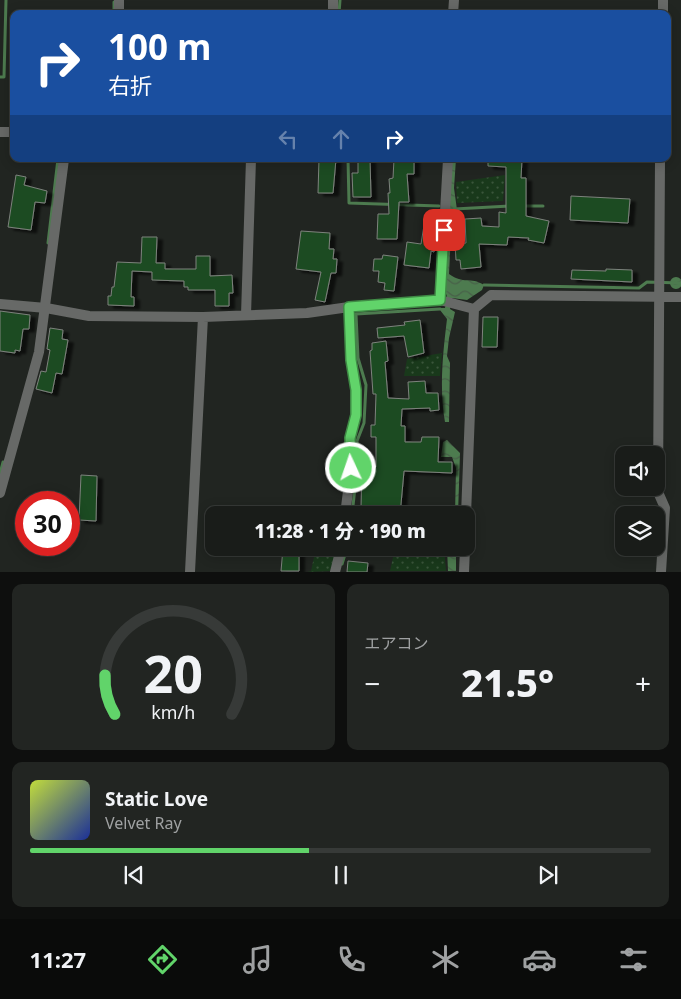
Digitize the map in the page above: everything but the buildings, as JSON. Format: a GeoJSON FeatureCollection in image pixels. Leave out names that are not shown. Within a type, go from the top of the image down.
{"type":"FeatureCollection","features":[{"type":"Feature","properties":{"kind":"street"},"geometry":{"type":"LineString","coordinates":[[0,493],[39,352],[64,162]]}},
{"type":"Feature","properties":{"kind":"street"},"geometry":{"type":"LineString","coordinates":[[246,315],[251,162]]}},
{"type":"Feature","properties":{"kind":"street"},"geometry":{"type":"LineString","coordinates":[[440,300],[448,162]]}},
{"type":"Feature","properties":{"kind":"street"},"geometry":{"type":"LineString","coordinates":[[660,162],[658,492],[665,508],[660,572]]}},
{"type":"Feature","properties":{"kind":"street"},"geometry":{"type":"LineString","coordinates":[[466,506],[474,309],[491,295],[660,287],[681,297]]}},
{"type":"Feature","properties":{"kind":"street"},"geometry":{"type":"LineString","coordinates":[[0,304],[46,308],[90,316],[203,317],[307,313],[349,307],[440,300],[474,309]]}},
{"type":"Feature","properties":{"kind":"street"},"geometry":{"type":"LineString","coordinates":[[346,506],[351,468],[350,438],[356,415],[349,307]]}},
{"type":"Feature","properties":{"kind":"street"},"geometry":{"type":"LineString","coordinates":[[190,572],[203,317]]}},
{"type":"Feature","properties":{"kind":"street"},"geometry":{"type":"LineString","coordinates":[[335,572],[339,556]]}},
{"type":"Feature","properties":{"kind":"street"},"geometry":{"type":"LineString","coordinates":[[464,571],[465,556]]}},
{"type":"Feature","properties":{"kind":"shaded area"},"geometry":{"type":"Polygon","coordinates":[[[505,175],[503,201],[457,203],[456,182],[505,175]]]}},
{"type":"Feature","properties":{"kind":"shaded area"},"geometry":{"type":"Polygon","coordinates":[[[442,353],[440,376],[404,376],[407,359],[442,353]]]}},
{"type":"Feature","properties":{"kind":"shaded area"},"geometry":{"type":"Polygon","coordinates":[[[314,556],[335,556],[330,571],[308,572],[311,571],[314,556]]]}},
{"type":"Feature","properties":{"kind":"shaded area"},"geometry":{"type":"Polygon","coordinates":[[[393,556],[445,556],[446,571],[390,571],[393,556]]]}},
{"type":"Feature","properties":{"kind":"water"},"geometry":{"type":"Polygon","coordinates":[[[450,162],[456,162],[454,188],[457,210],[452,214],[449,274],[459,279],[475,281],[484,285],[482,290],[467,300],[452,298],[450,309],[455,312],[447,356],[450,363],[449,422],[445,422],[442,384],[447,319],[440,310],[440,308],[445,308],[447,296],[444,289],[450,162]]]}},
{"type":"Feature","properties":{"kind":"water"},"geometry":{"type":"Polygon","coordinates":[[[674,277],[678,277],[682,283],[678,289],[674,289],[670,285],[670,281],[674,277]]]}},
{"type":"Feature","properties":{"kind":"water"},"geometry":{"type":"Polygon","coordinates":[[[447,440],[460,453],[458,506],[455,506],[456,468],[452,457],[441,457],[443,442],[447,440]]]}},
{"type":"Feature","properties":{"kind":"water"},"geometry":{"type":"Polygon","coordinates":[[[447,556],[456,556],[456,571],[448,571],[447,556]]]}},
{"type":"Feature","properties":{"kind":"waterway"},"geometry":{"type":"LineString","coordinates":[[0,77],[4,77],[6,0]]}},
{"type":"Feature","properties":{"kind":"waterway"},"geometry":{"type":"LineString","coordinates":[[339,10],[340,0]]}},
{"type":"Feature","properties":{"kind":"waterway"},"geometry":{"type":"LineString","coordinates":[[114,2],[114,10]]}},
{"type":"Feature","properties":{"kind":"waterway"},"geometry":{"type":"LineString","coordinates":[[48,243],[58,162]]}},
{"type":"Feature","properties":{"kind":"waterway"},"geometry":{"type":"LineString","coordinates":[[348,162],[349,203],[439,206]]}},
{"type":"Feature","properties":{"kind":"waterway"},"geometry":{"type":"LineString","coordinates":[[454,209],[510,206]]}},
{"type":"Feature","properties":{"kind":"waterway"},"geometry":{"type":"LineString","coordinates":[[524,206],[543,206]]}},
{"type":"Feature","properties":{"kind":"waterway"},"geometry":{"type":"LineString","coordinates":[[484,285],[639,288],[647,282],[681,283]]}},
{"type":"Feature","properties":{"kind":"waterway"},"geometry":{"type":"LineString","coordinates":[[353,506],[358,460],[357,441],[364,423],[366,385],[358,358],[356,314],[440,309]]}},
{"type":"Feature","properties":{"kind":"waterway"},"geometry":{"type":"LineString","coordinates":[[0,474],[3,462]]}},
{"type":"Feature","properties":{"kind":"waterway"},"geometry":{"type":"LineString","coordinates":[[342,564],[344,556]]}},
{"type":"Feature","properties":{"kind":"route"},"geometry":{"type":"LineString","coordinates":[[351,468],[350,438],[356,415],[356,390],[351,360],[349,307],[440,300],[444,230]]}}]}
